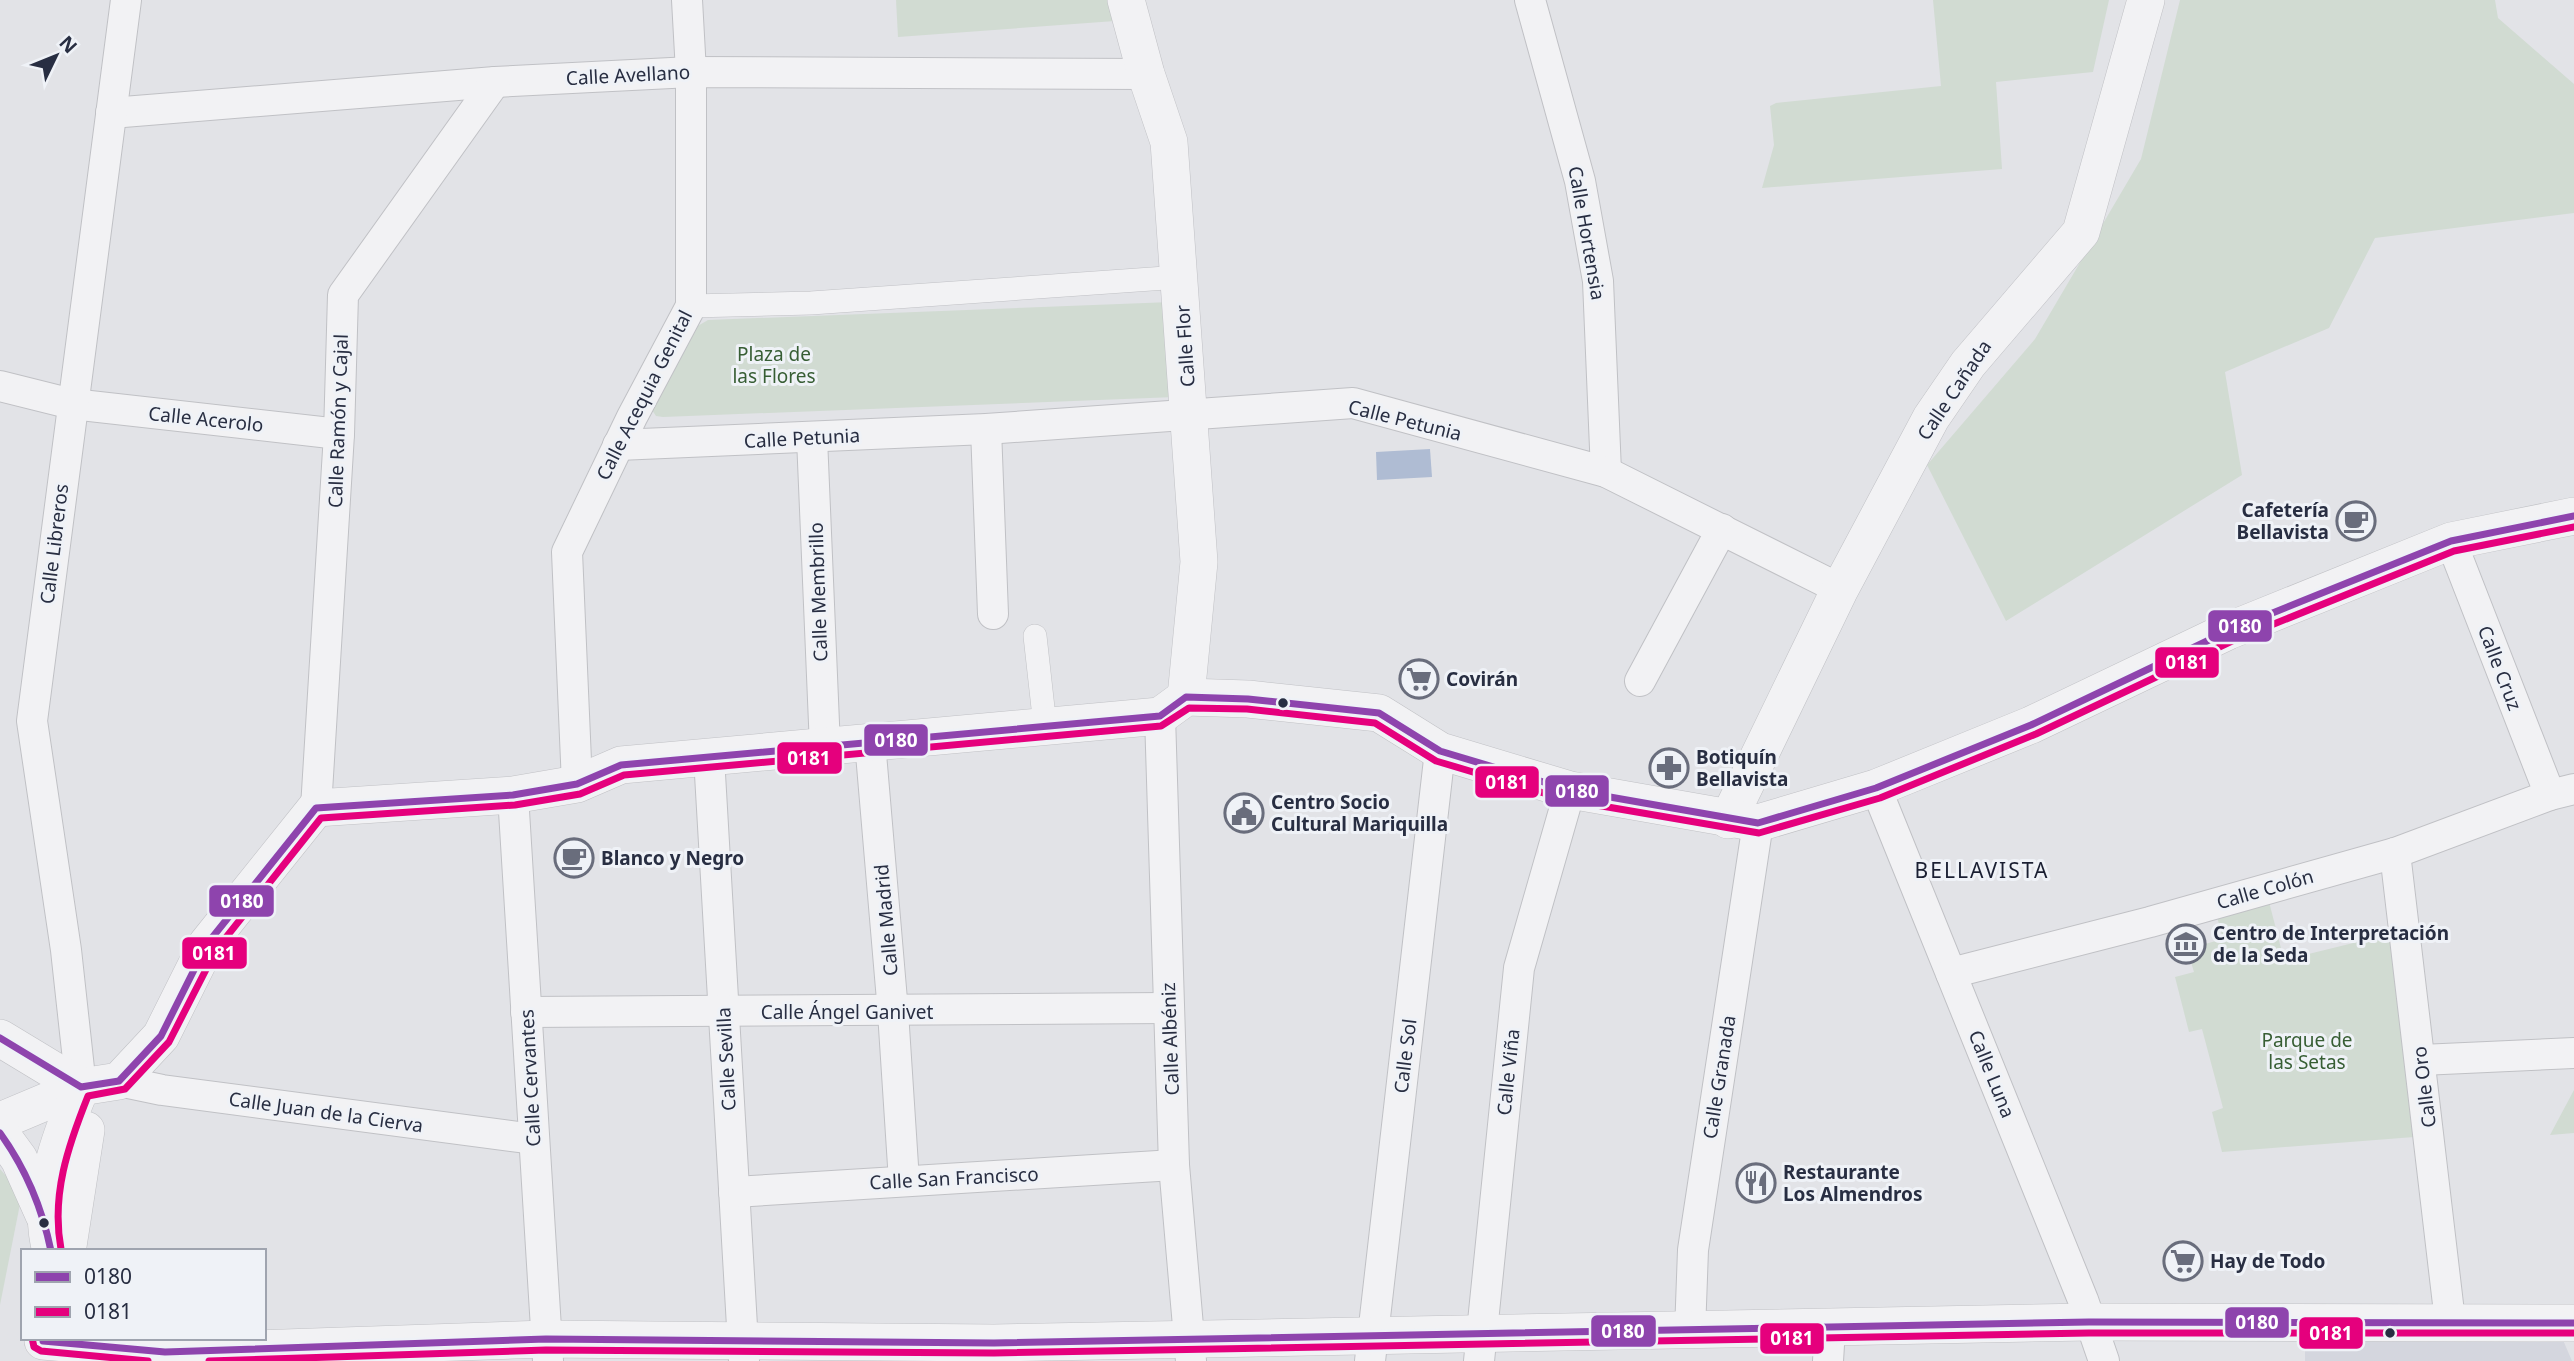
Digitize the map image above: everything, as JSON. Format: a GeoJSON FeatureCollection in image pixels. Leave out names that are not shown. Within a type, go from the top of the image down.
{"type":"FeatureCollection","features":[{"type":"Feature","properties":{"kind":"street","name":"Calle Libreros"},"geometry":{"type":"LineString","coordinates":[[65,1249],[68,1246],[87,1124],[66,950],[32,721],[126,0]]}},
{"type":"Feature","properties":{"kind":"street","name":"Calle Acequia Genital"},"geometry":{"type":"LineString","coordinates":[[577,784],[567,552],[618,445],[691,306],[691,72],[687,0]]}},
{"type":"Feature","properties":{"kind":"street","name":"Calle Flor"},"geometry":{"type":"LineString","coordinates":[[1126,0],[1146,74],[1169,142],[1190,417],[1199,562],[1173,706]]}},
{"type":"Feature","properties":{"kind":"street","name":"Calle Hortensia"},"geometry":{"type":"LineString","coordinates":[[1530,0],[1580,181],[1598,281],[1606,472]]}},
{"type":"Feature","properties":{"kind":"street","name":"Calle Cañada"},"geometry":{"type":"LineString","coordinates":[[1743,821],[1840,589],[1931,418],[1976,355],[2081,232],[2146,0]]}},
{"type":"Feature","properties":{"kind":"street","name":"Calle Avellano"},"geometry":{"type":"LineString","coordinates":[[111,113],[495,82],[691,72],[1146,74]]}},
{"type":"Feature","properties":{"kind":"street","name":"Calle Ramón y Cajal"},"geometry":{"type":"LineString","coordinates":[[316,808],[339,434],[343,295],[495,82]]}},
{"type":"Feature","properties":{"kind":"street"},"geometry":{"type":"LineString","coordinates":[[691,306],[811,303],[1180,277]]}},
{"type":"Feature","properties":{"kind":"street","name":"Calle Acerolo"},"geometry":{"type":"LineString","coordinates":[[0,386],[72,404],[339,434]]}},
{"type":"Feature","properties":{"kind":"street","name":"Calle Petunia"},"geometry":{"type":"LineString","coordinates":[[618,445],[986,429],[1190,417],[1353,403],[1606,472],[1840,589]]}},
{"type":"Feature","properties":{"kind":"street"},"geometry":{"type":"LineString","coordinates":[[986,429],[993,614]]}},
{"type":"Feature","properties":{"kind":"street","name":"Calle Membrillo"},"geometry":{"type":"LineString","coordinates":[[812,438],[825,747]]}},
{"type":"Feature","properties":{"kind":"street"},"geometry":{"type":"LineString","coordinates":[[0,1121],[81,1087],[119,1081],[161,1036],[207,944],[316,808],[513,795],[577,784],[621,765],[1045,726],[1173,706],[1248,699],[1379,713],[1440,751],[1570,790],[1743,821],[1876,788],[2031,725],[2239,626],[2451,541],[2574,516]]}},
{"type":"Feature","properties":{"kind":"street"},"geometry":{"type":"LineString","coordinates":[[1640,681],[1722,529]]}},
{"type":"Feature","properties":{"kind":"street","name":"Calle Cruz"},"geometry":{"type":"LineString","coordinates":[[2451,541],[2562,792]]}},
{"type":"Feature","properties":{"kind":"street"},"geometry":{"type":"LineString","coordinates":[[1035,636],[1045,726]]}},
{"type":"Feature","properties":{"kind":"street","name":"Calle Albéniz"},"geometry":{"type":"LineString","coordinates":[[1173,706],[1168,1008],[1174,1165],[1191,1350]]}},
{"type":"Feature","properties":{"kind":"street","name":"Calle Madrid"},"geometry":{"type":"LineString","coordinates":[[870,742],[904,1181]]}},
{"type":"Feature","properties":{"kind":"street","name":"Calle Sol"},"geometry":{"type":"LineString","coordinates":[[1371,1347],[1440,751]]}},
{"type":"Feature","properties":{"kind":"street","name":"Calle Sevilla"},"geometry":{"type":"LineString","coordinates":[[709,757],[744,1352]]}},
{"type":"Feature","properties":{"kind":"street","name":"Calle Luna"},"geometry":{"type":"LineString","coordinates":[[1876,788],[2104,1361]]}},
{"type":"Feature","properties":{"kind":"street","name":"Calle Viña"},"geometry":{"type":"LineString","coordinates":[[1480,1347],[1519,968],[1570,790]]}},
{"type":"Feature","properties":{"kind":"street","name":"Calle Colón"},"geometry":{"type":"LineString","coordinates":[[1951,973],[2150,922],[2395,853],[2562,792]]}},
{"type":"Feature","properties":{"kind":"street","name":"Calle Cervantes"},"geometry":{"type":"LineString","coordinates":[[513,795],[547,1350]]}},
{"type":"Feature","properties":{"kind":"street","name":"Calle Granada"},"geometry":{"type":"LineString","coordinates":[[1690,1332],[1693,1250],[1743,821]]}},
{"type":"Feature","properties":{"kind":"street","name":"Calle Oro"},"geometry":{"type":"LineString","coordinates":[[2395,853],[2450,1321]]}},
{"type":"Feature","properties":{"kind":"street","name":"Calle Ángel Ganivet"},"geometry":{"type":"LineString","coordinates":[[526,1012],[893,1012],[1168,1008]]}},
{"type":"Feature","properties":{"kind":"street"},"geometry":{"type":"LineString","coordinates":[[0,1038],[81,1087]]}},
{"type":"Feature","properties":{"kind":"street"},"geometry":{"type":"LineString","coordinates":[[2421,1060],[2574,1053]]}},
{"type":"Feature","properties":{"kind":"street","name":"Calle Juan de la Cierva"},"geometry":{"type":"LineString","coordinates":[[119,1081],[162,1090],[534,1139]]}},
{"type":"Feature","properties":{"kind":"street"},"geometry":{"type":"LineString","coordinates":[[44,1215],[62,1130],[81,1087]]}},
{"type":"Feature","properties":{"kind":"street"},"geometry":{"type":"LineString","coordinates":[[0,1133],[19,1159],[44,1215],[51,1249]]}},
{"type":"Feature","properties":{"kind":"street","name":"Calle San Francisco"},"geometry":{"type":"LineString","coordinates":[[734,1192],[1174,1165]]}},
{"type":"Feature","properties":{"kind":"street"},"geometry":{"type":"LineString","coordinates":[[41,1347],[165,1352],[994,1352],[1480,1347],[1690,1332],[1829,1345],[2089,1322],[2574,1323]]}},
{"type":"Feature","properties":{"kind":"shaded area"},"geometry":{"type":"Polygon","coordinates":[[[2392,1337],[2563,1340],[2572,1361],[2305,1361],[2305,1342],[2392,1337]]]}},
{"type":"Feature","properties":{"kind":"green space"},"geometry":{"type":"Polygon","coordinates":[[[896,0],[1108,0],[1115,21],[898,37],[896,0]]]}},
{"type":"Feature","properties":{"kind":"green space"},"geometry":{"type":"Polygon","coordinates":[[[1933,0],[2109,0],[2093,72],[1996,82],[2002,169],[1762,188],[1774,145],[1770,106],[1776,103],[1941,86],[1933,0]]]}},
{"type":"Feature","properties":{"kind":"green space"},"geometry":{"type":"Polygon","coordinates":[[[2180,0],[2495,0],[2498,18],[2574,84],[2574,213],[2375,238],[2329,328],[2225,372],[2242,475],[2006,621],[1927,465],[2035,339],[2141,159],[2180,0]]]}},
{"type":"Feature","properties":{"kind":"green space","name":"Plaza de las Flores"},"geometry":{"type":"Polygon","coordinates":[[[1171,302],[1175,397],[663,417],[656,416],[650,407],[696,327],[708,320],[1171,302]]]}},
{"type":"Feature","properties":{"kind":"green space","name":"Parque de las Setas"},"geometry":{"type":"Polygon","coordinates":[[[2267,894],[2284,960],[2390,934],[2414,1137],[2222,1152],[2212,1112],[2223,1108],[2202,1029],[2189,1032],[2175,977],[2194,972],[2187,949],[2223,939],[2215,909],[2267,894]]]}},
{"type":"Feature","properties":{"kind":"green space"},"geometry":{"type":"Polygon","coordinates":[[[2574,1090],[2574,1133],[2550,1135],[2574,1090]]]}},
{"type":"Feature","properties":{"kind":"green space"},"geometry":{"type":"Polygon","coordinates":[[[0,1169],[22,1194],[0,1305],[0,1169]]]}},
{"type":"Feature","properties":{"kind":"water"},"geometry":{"type":"Polygon","coordinates":[[[1430,449],[1432,477],[1377,480],[1376,452],[1430,449]]]}},
{"type":"Feature","properties":{"kind":"transit line","name":"0180"},"geometry":{"type":"LineString","coordinates":[[0,1038],[81,1087],[119,1081],[161,1036],[207,944],[316,808],[513,795],[577,784],[621,765],[1160,716],[1186,697],[1248,699],[1379,713],[1440,751],[1570,790],[1758,823],[1876,788],[2031,725],[2228,631],[2451,541],[2574,516]]}},
{"type":"Feature","properties":{"kind":"transit line","name":"0181"},"geometry":{"type":"LineString","coordinates":[[61,1249],[58,1209],[63,1171],[88,1096],[125,1089],[169,1042],[216,950],[321,818],[515,805],[580,794],[624,775],[1161,726],[1189,708],[1247,709],[1375,723],[1436,761],[1567,800],[1759,833],[1880,798],[2036,734],[2232,641],[2454,551],[2574,527]]}},
{"type":"Feature","properties":{"kind":"transit line","name":"0180"},"geometry":{"type":"LineString","coordinates":[[0,1133],[18,1160],[32,1189],[50,1249]]}},
{"type":"Feature","properties":{"kind":"transit line","name":"0180"},"geometry":{"type":"LineString","coordinates":[[43,1340],[165,1352],[546,1339],[994,1343],[2089,1322],[2574,1323]]}},
{"type":"Feature","properties":{"kind":"transit line","name":"0181"},"geometry":{"type":"LineString","coordinates":[[209,1361],[546,1350],[994,1353],[2089,1333],[2574,1333]]}},
{"type":"Feature","properties":{"kind":"transit line","name":"0181"},"geometry":{"type":"LineString","coordinates":[[32,1340],[34,1347],[41,1351],[148,1361]]}},
{"type":"Feature","properties":{"kind":"place","name":"Cafetería Bellavista"},"geometry":{"type":"Point","coordinates":[2356,521]}},
{"type":"Feature","properties":{"kind":"place","name":"Covirán"},"geometry":{"type":"Point","coordinates":[1419,679]}},
{"type":"Feature","properties":{"kind":"place","name":"Botiquín Bellavista"},"geometry":{"type":"Point","coordinates":[1669,768]}},
{"type":"Feature","properties":{"kind":"place","name":"Centro Socio Cultural Mariquilla"},"geometry":{"type":"Point","coordinates":[1244,813]}},
{"type":"Feature","properties":{"kind":"place","name":"Blanco y Negro"},"geometry":{"type":"Point","coordinates":[574,858]}},
{"type":"Feature","properties":{"kind":"place","name":"Centro de Interpretación de la Seda"},"geometry":{"type":"Point","coordinates":[2186,944]}},
{"type":"Feature","properties":{"kind":"place","name":"Restaurante Los Almendros"},"geometry":{"type":"Point","coordinates":[1756,1183]}},
{"type":"Feature","properties":{"kind":"place","name":"Hay de Todo"},"geometry":{"type":"Point","coordinates":[2183,1261]}},
{"type":"Feature","properties":{"kind":"district","name":"BELLAVISTA"},"geometry":{"type":"Point","coordinates":[1982,870]}}]}
